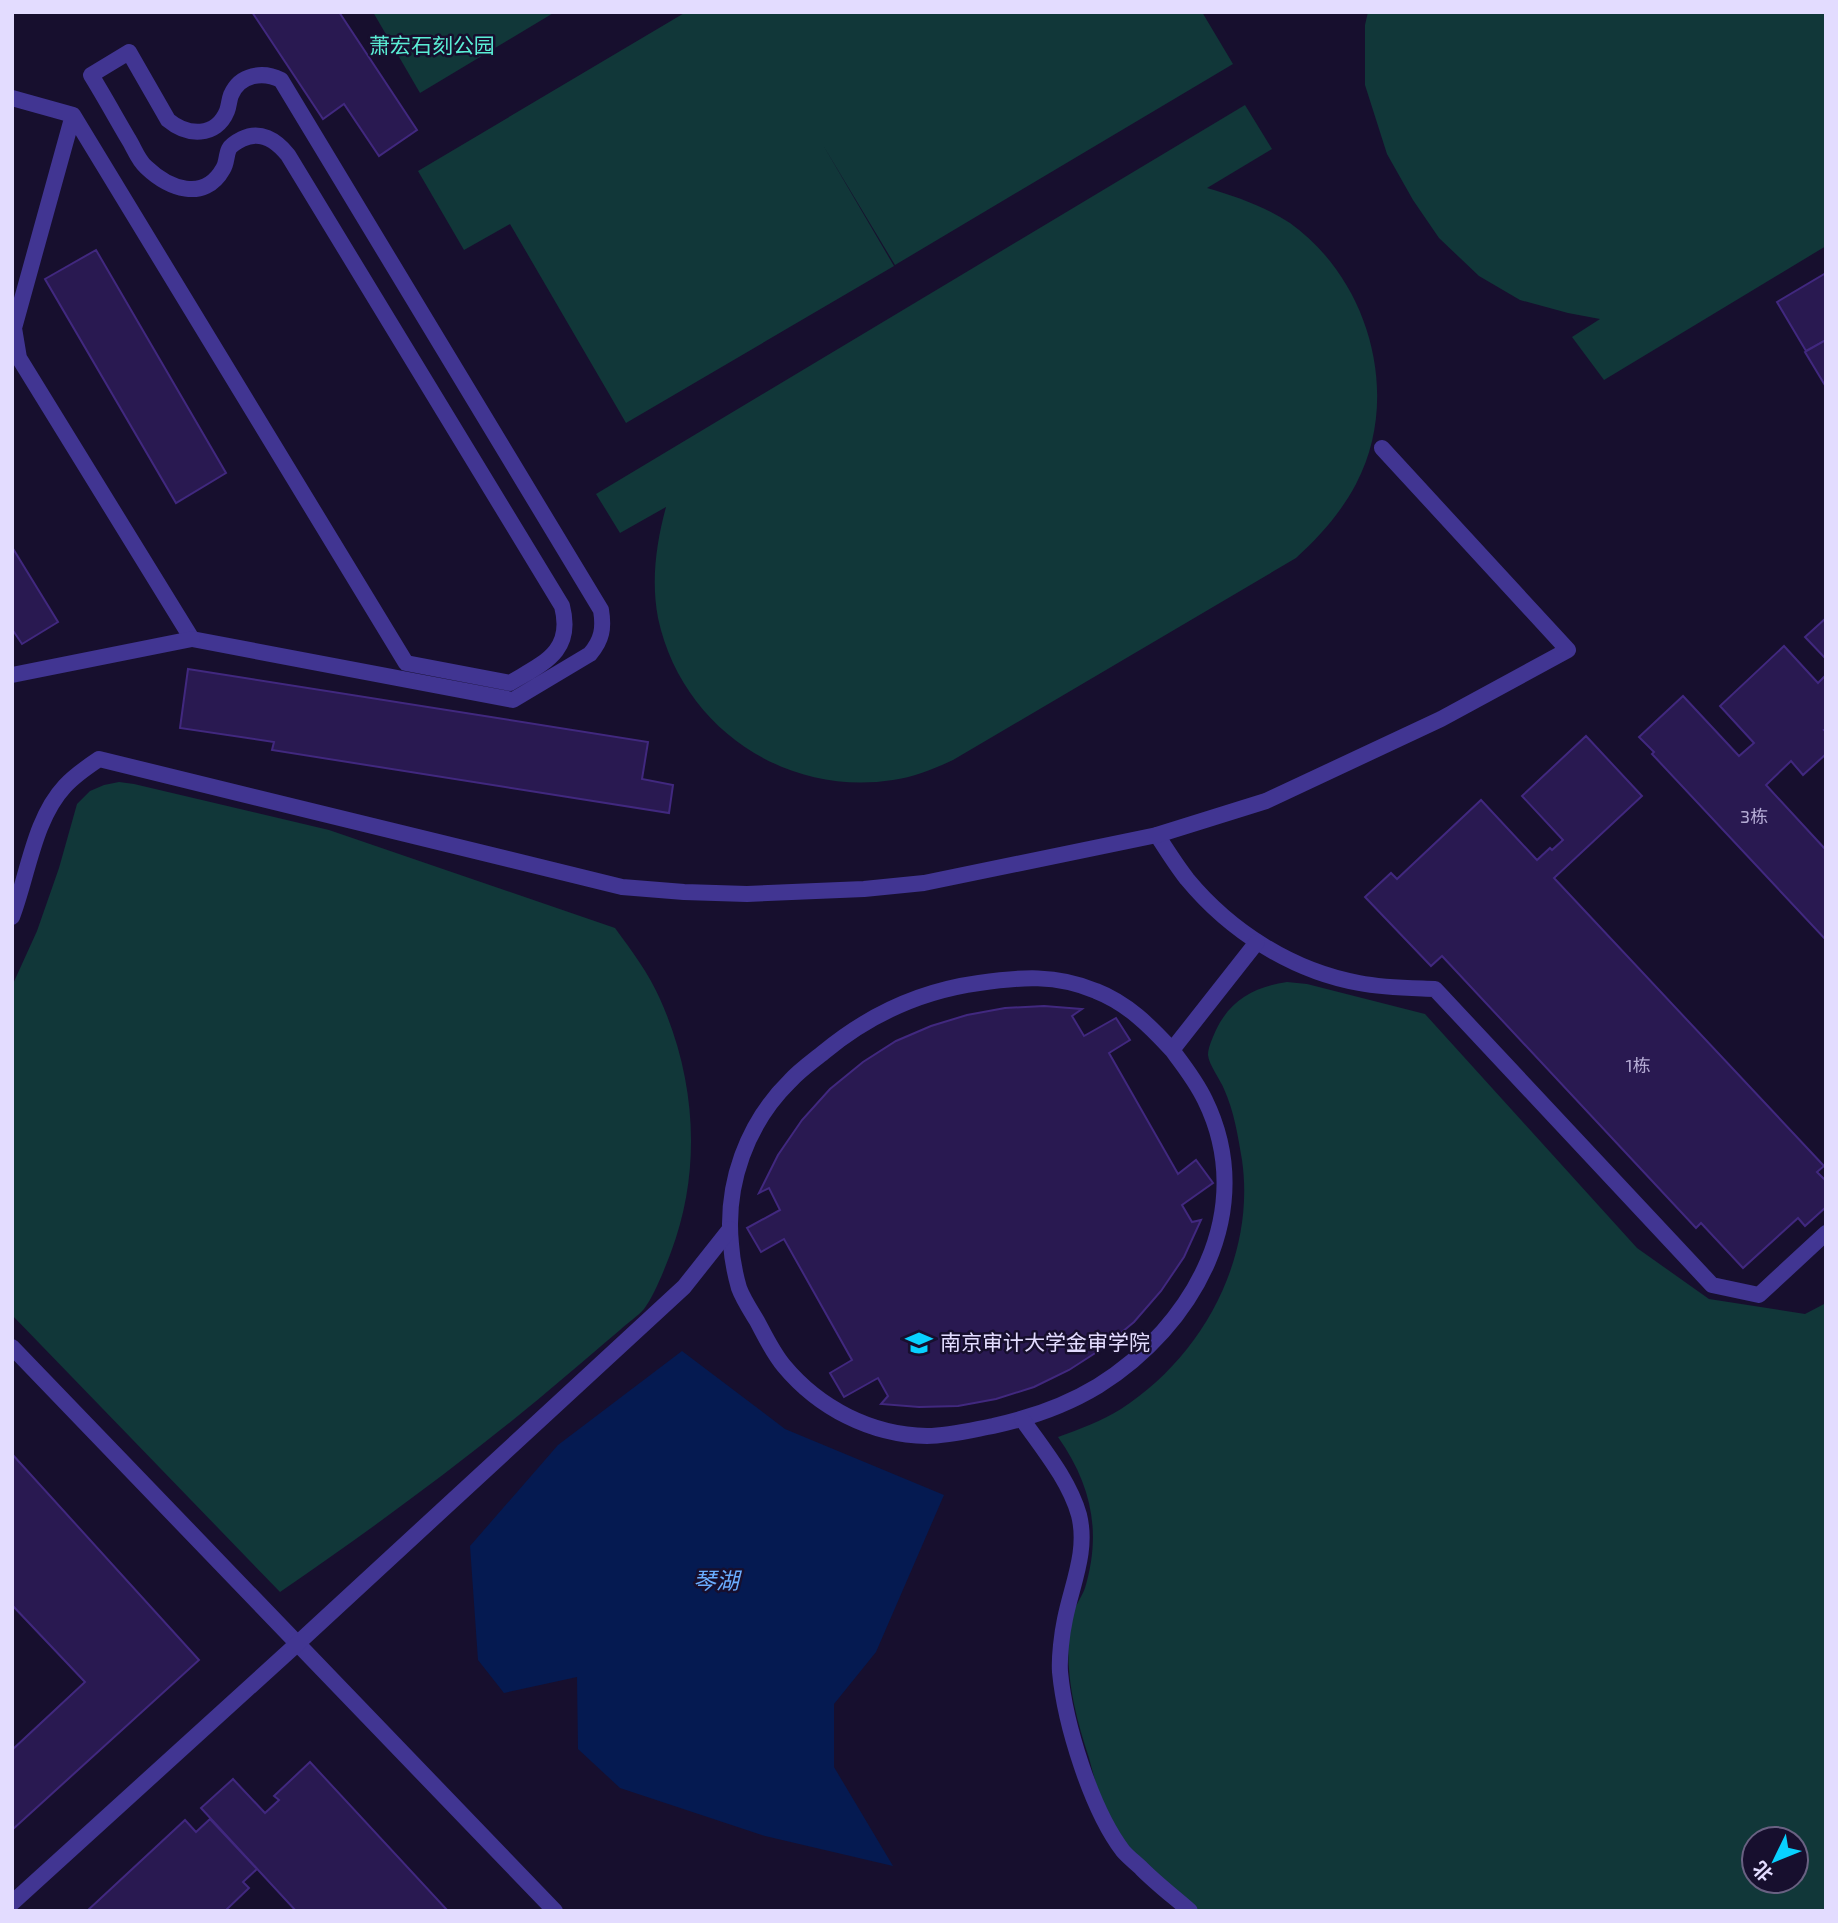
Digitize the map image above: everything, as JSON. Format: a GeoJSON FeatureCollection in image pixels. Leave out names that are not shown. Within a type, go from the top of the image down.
{"type":"FeatureCollection","features":[{"type":"Feature","properties":{"kind":"lane"},"geometry":{"type":"LineString","coordinates":[[12,98],[73,115],[406,663],[510,683],[552,657],[560,647],[566,620],[562,606],[288,155],[270,138],[246,137],[229,149],[224,168],[211,183],[188,190],[167,183],[144,165],[91,75],[129,52],[168,120],[186,131],[197,132],[207,130],[223,118],[229,109],[230,97],[243,80],[260,74],[281,80],[601,610],[603,623],[597,646],[590,654],[513,700],[192,639],[12,675]]}},
{"type":"Feature","properties":{"kind":"lane"},"geometry":{"type":"LineString","coordinates":[[73,115],[13,328],[19,358],[192,639]]}},
{"type":"Feature","properties":{"kind":"lane"},"geometry":{"type":"LineString","coordinates":[[12,917],[43,821],[52,802],[73,778],[99,759],[622,887],[684,892],[806,893],[923,883],[1157,835],[1266,801],[1441,719],[1568,650],[1382,447]]}},
{"type":"Feature","properties":{"kind":"lane"},"geometry":{"type":"LineString","coordinates":[[1157,835],[1186,878],[1207,902],[1256,942],[1320,972],[1358,983],[1435,989],[1712,1284],[1759,1295],[1826,1233]]}},
{"type":"Feature","properties":{"kind":"lane"},"geometry":{"type":"LineString","coordinates":[[1172,1050],[1256,942]]}},
{"type":"Feature","properties":{"kind":"lane"},"geometry":{"type":"LineString","coordinates":[[1016,978],[1042,978],[1097,991],[1124,1005],[1148,1024],[1191,1074],[1206,1100],[1217,1129],[1223,1159],[1225,1189],[1222,1219],[1215,1247],[1203,1275],[1183,1307],[1159,1336],[1131,1362],[1098,1386],[1074,1399],[1022,1419],[955,1433],[927,1436],[871,1426],[844,1415],[798,1383],[780,1361],[740,1290],[730,1229],[731,1198],[737,1168],[750,1136],[767,1107],[790,1080],[842,1037],[869,1019],[928,993],[958,986],[1016,978]]}},
{"type":"Feature","properties":{"kind":"lane"},"geometry":{"type":"LineString","coordinates":[[12,1903],[298,1644],[684,1287],[730,1229]]}},
{"type":"Feature","properties":{"kind":"lane"},"geometry":{"type":"LineString","coordinates":[[12,1347],[555,1911]]}},
{"type":"Feature","properties":{"kind":"lane"},"geometry":{"type":"LineString","coordinates":[[1022,1419],[1072,1495],[1080,1518],[1082,1546],[1065,1620],[1060,1670],[1081,1764],[1098,1811],[1123,1851],[1190,1911]]}},
{"type":"Feature","properties":{"kind":"green space","name":"萧宏石刻公园"},"geometry":{"type":"Polygon","coordinates":[[[373,12],[555,12],[420,93],[373,12]]]}},
{"type":"Feature","properties":{"kind":"green space"},"geometry":{"type":"Polygon","coordinates":[[[686,12],[1202,12],[1233,64],[895,265],[823,145],[894,266],[626,423],[510,224],[464,250],[418,171],[686,12]]]}},
{"type":"Feature","properties":{"kind":"green space"},"geometry":{"type":"Polygon","coordinates":[[[1368,12],[1826,12],[1826,246],[1604,380],[1572,337],[1600,319],[1520,300],[1479,276],[1439,238],[1413,200],[1387,154],[1365,85],[1365,25],[1368,12]]]}},
{"type":"Feature","properties":{"kind":"green space"},"geometry":{"type":"Polygon","coordinates":[[[1245,105],[1272,149],[1207,188],[1270,212],[1290,223],[1318,247],[1341,276],[1358,308],[1370,342],[1376,378],[1376,415],[1370,450],[1356,484],[1336,515],[1296,558],[953,760],[931,769],[893,780],[853,782],[814,777],[777,765],[743,746],[714,721],[689,691],[670,657],[658,618],[655,590],[657,549],[666,507],[620,533],[596,494],[1245,105]]]}},
{"type":"Feature","properties":{"kind":"green space"},"geometry":{"type":"Polygon","coordinates":[[[119,782],[329,830],[615,928],[656,990],[672,1029],[681,1061],[691,1125],[687,1189],[671,1252],[644,1309],[533,1404],[462,1460],[280,1592],[12,1315],[12,986],[37,931],[77,804],[90,791],[119,782]]]}},
{"type":"Feature","properties":{"kind":"green space"},"geometry":{"type":"Polygon","coordinates":[[[1287,982],[1307,984],[1425,1014],[1637,1248],[1709,1299],[1805,1314],[1826,1303],[1826,1911],[1182,1911],[1157,1888],[1111,1822],[1099,1793],[1079,1724],[1069,1674],[1070,1622],[1085,1588],[1093,1547],[1093,1528],[1086,1490],[1079,1472],[1058,1437],[1114,1413],[1150,1387],[1176,1362],[1199,1333],[1217,1302],[1231,1268],[1240,1233],[1244,1197],[1242,1160],[1233,1115],[1224,1089],[1210,1063],[1208,1052],[1216,1030],[1229,1010],[1245,996],[1265,987],[1287,982]]]}},
{"type":"Feature","properties":{"kind":"water","name":"琴湖"},"geometry":{"type":"Polygon","coordinates":[[[682,1351],[785,1429],[944,1495],[876,1652],[834,1704],[834,1767],[893,1866],[765,1836],[620,1788],[578,1749],[577,1677],[504,1693],[478,1660],[470,1546],[558,1445],[682,1351]]]}},
{"type":"Feature","properties":{"kind":"building"},"geometry":{"type":"Polygon","coordinates":[[[252,12],[339,12],[417,130],[379,156],[344,104],[323,119],[252,12]]]}},
{"type":"Feature","properties":{"kind":"building"},"geometry":{"type":"Polygon","coordinates":[[[96,250],[226,473],[176,503],[45,279],[96,250]]]}},
{"type":"Feature","properties":{"kind":"building"},"geometry":{"type":"Polygon","coordinates":[[[1826,273],[1826,340],[1806,351],[1777,302],[1826,273]]]}},
{"type":"Feature","properties":{"kind":"building"},"geometry":{"type":"Polygon","coordinates":[[[1826,340],[1826,387],[1805,352],[1826,340]]]}},
{"type":"Feature","properties":{"kind":"building"},"geometry":{"type":"Polygon","coordinates":[[[12,547],[58,622],[22,644],[12,629],[12,547]]]}},
{"type":"Feature","properties":{"kind":"building"},"geometry":{"type":"Polygon","coordinates":[[[1826,618],[1826,659],[1805,637],[1826,618]]]}},
{"type":"Feature","properties":{"kind":"building"},"geometry":{"type":"Polygon","coordinates":[[[1784,646],[1818,683],[1826,675],[1826,754],[1803,775],[1791,761],[1766,785],[1826,850],[1826,940],[1639,737],[1683,696],[1739,756],[1754,743],[1720,706],[1784,646]]]}},
{"type":"Feature","properties":{"kind":"building"},"geometry":{"type":"Polygon","coordinates":[[[188,669],[648,742],[642,779],[673,785],[669,813],[272,750],[274,742],[180,728],[188,669]]]}},
{"type":"Feature","properties":{"kind":"building"},"geometry":{"type":"Polygon","coordinates":[[[1586,736],[1642,796],[1554,878],[1824,1166],[1817,1172],[1826,1181],[1826,1207],[1805,1226],[1798,1218],[1743,1268],[1701,1223],[1696,1228],[1442,956],[1431,966],[1365,897],[1391,873],[1397,879],[1481,800],[1537,860],[1550,848],[1552,850],[1563,840],[1522,796],[1586,736]]]}},
{"type":"Feature","properties":{"kind":"building"},"geometry":{"type":"Polygon","coordinates":[[[1044,1006],[1082,1009],[1072,1016],[1084,1036],[1116,1018],[1130,1040],[1109,1053],[1178,1174],[1196,1160],[1213,1183],[1182,1205],[1192,1222],[1201,1220],[1184,1257],[1161,1291],[1134,1322],[1103,1348],[1069,1370],[1034,1387],[996,1399],[958,1406],[919,1407],[881,1404],[888,1396],[878,1378],[844,1397],[830,1373],[852,1360],[784,1239],[761,1252],[747,1228],[780,1210],[769,1188],[759,1193],[778,1155],[802,1120],[830,1089],[863,1062],[896,1041],[967,1015],[1005,1008],[1044,1006]]]}},
{"type":"Feature","properties":{"kind":"building"},"geometry":{"type":"Polygon","coordinates":[[[12,1454],[199,1660],[12,1830],[12,1750],[85,1682],[12,1605],[12,1454]]]}},
{"type":"Feature","properties":{"kind":"building"},"geometry":{"type":"Polygon","coordinates":[[[310,1762],[448,1911],[296,1911],[201,1808],[233,1779],[265,1813],[279,1800],[274,1796],[310,1762]]]}},
{"type":"Feature","properties":{"kind":"building"},"geometry":{"type":"Polygon","coordinates":[[[210,1819],[257,1869],[243,1882],[249,1888],[225,1911],[87,1911],[185,1820],[196,1832],[210,1819]]]}},
{"type":"Feature","properties":{"kind":"place","name":"南京审计大学金审学院"},"geometry":{"type":"Point","coordinates":[919,1343]}}]}
